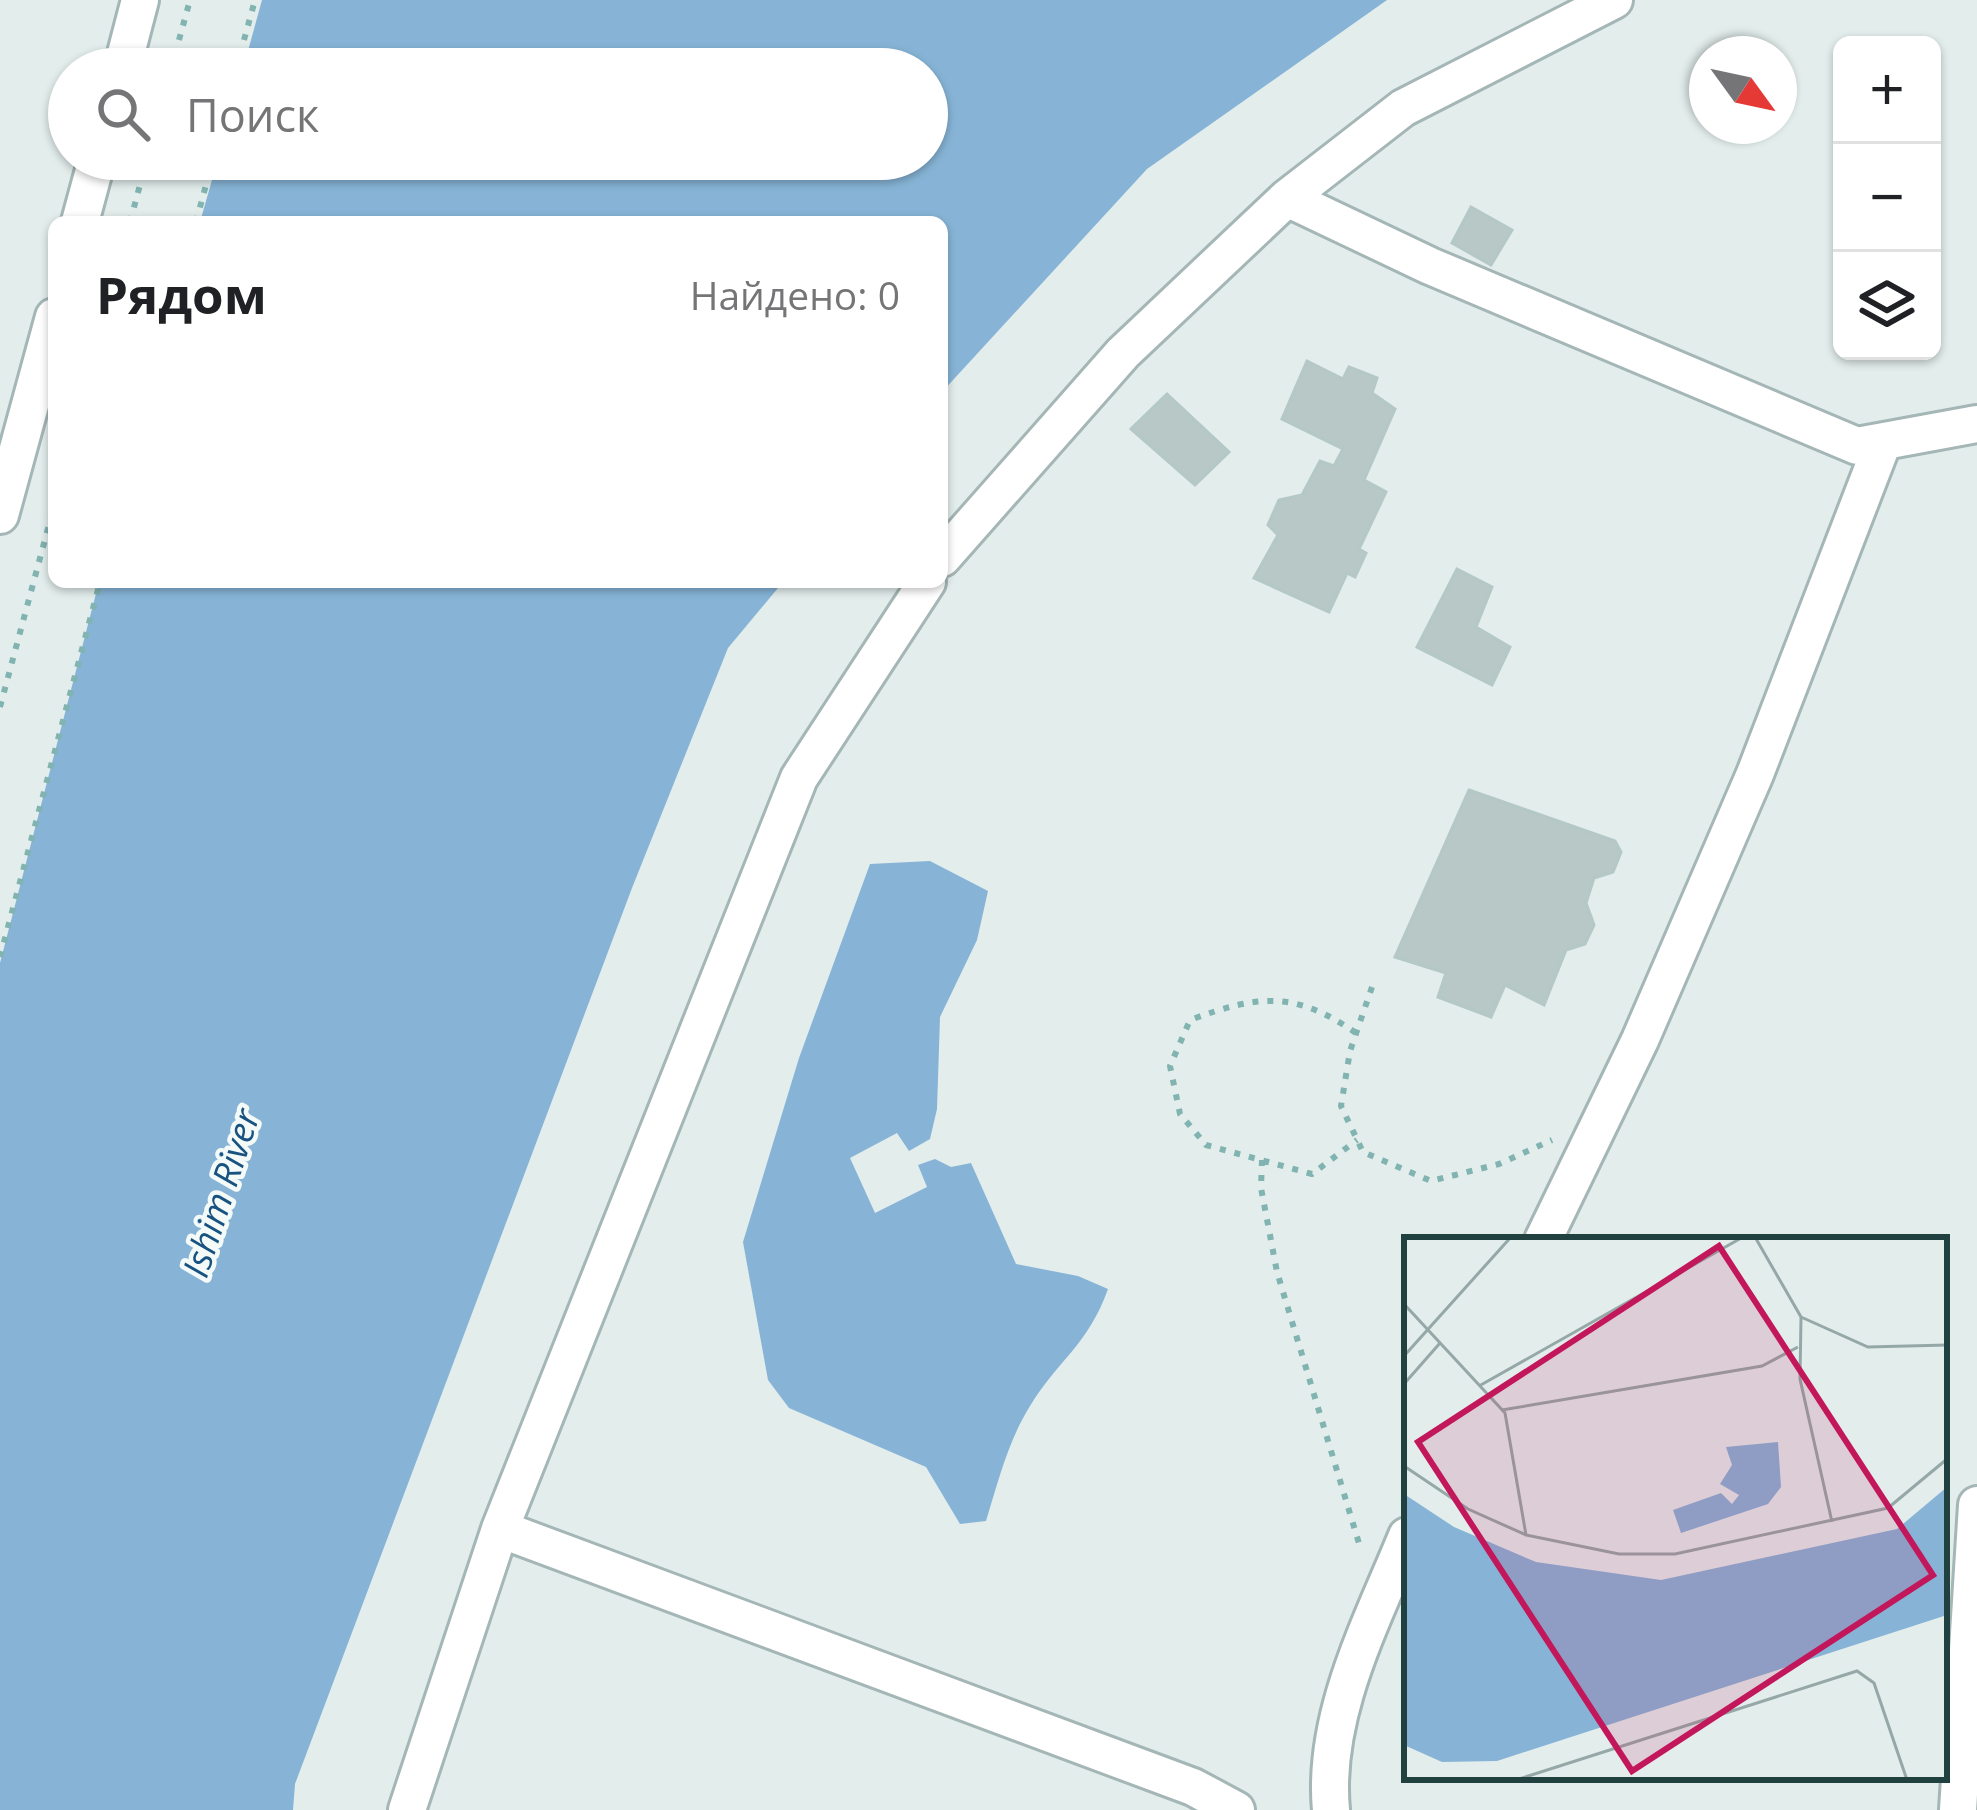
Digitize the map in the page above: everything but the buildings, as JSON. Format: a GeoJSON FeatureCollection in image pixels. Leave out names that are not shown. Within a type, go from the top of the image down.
{"type":"FeatureCollection","features":[{"type":"Feature","properties":{"kind":"street"},"geometry":{"type":"LineString","coordinates":[[127,48],[140,0]]}},
{"type":"Feature","properties":{"kind":"street"},"geometry":{"type":"LineString","coordinates":[[948,551],[1123,353],[1287,198],[1403,108],[1614,0]]}},
{"type":"Feature","properties":{"kind":"street"},"geometry":{"type":"LineString","coordinates":[[82,216],[91,180]]}},
{"type":"Feature","properties":{"kind":"street"},"geometry":{"type":"LineString","coordinates":[[1287,198],[1430,266],[1858,446],[1977,424]]}},
{"type":"Feature","properties":{"kind":"street"},"geometry":{"type":"LineString","coordinates":[[0,515],[48,339]]}},
{"type":"Feature","properties":{"kind":"street"},"geometry":{"type":"LineString","coordinates":[[1544,1237],[1610,1102],[1755,774],[1883,442]]}},
{"type":"Feature","properties":{"kind":"street"},"geometry":{"type":"LineString","coordinates":[[406,1810],[500,1529],[799,778],[923,588]]}},
{"type":"Feature","properties":{"kind":"street"},"geometry":{"type":"LineString","coordinates":[[1958,1810],[1977,1504]]}},
{"type":"Feature","properties":{"kind":"street"},"geometry":{"type":"LineString","coordinates":[[500,1529],[1193,1786],[1236,1810]]}},
{"type":"Feature","properties":{"kind":"street"},"geometry":{"type":"LineString","coordinates":[[1331,1810],[1328,1772],[1354,1663],[1404,1543]]}},
{"type":"Feature","properties":{"kind":"path"},"geometry":{"type":"LineString","coordinates":[[177,48],[190,0]]}},
{"type":"Feature","properties":{"kind":"path"},"geometry":{"type":"LineString","coordinates":[[242,48],[255,0]]}},
{"type":"Feature","properties":{"kind":"path"},"geometry":{"type":"LineString","coordinates":[[132,216],[141,180]]}},
{"type":"Feature","properties":{"kind":"path"},"geometry":{"type":"LineString","coordinates":[[198,216],[207,180]]}},
{"type":"Feature","properties":{"kind":"path"},"geometry":{"type":"LineString","coordinates":[[0,707],[48,528]]}},
{"type":"Feature","properties":{"kind":"path"},"geometry":{"type":"LineString","coordinates":[[0,957],[98,588]]}},
{"type":"Feature","properties":{"kind":"path"},"geometry":{"type":"LineString","coordinates":[[1372,987],[1356,1033],[1341,1106],[1363,1152],[1431,1181],[1499,1164],[1566,1133],[1610,1102]]}},
{"type":"Feature","properties":{"kind":"path"},"geometry":{"type":"LineString","coordinates":[[1356,1033],[1324,1011],[1272,997],[1190,1021],[1170,1066],[1180,1114],[1206,1144],[1312,1174],[1357,1140]]}},
{"type":"Feature","properties":{"kind":"path"},"geometry":{"type":"LineString","coordinates":[[1262,1160],[1261,1188],[1277,1272],[1359,1544],[1382,1597]]}},
{"type":"Feature","properties":{"kind":"water"},"geometry":{"type":"Polygon","coordinates":[[[262,0],[1387,0],[1147,169],[948,385],[948,216],[202,216],[212,180],[948,180],[948,48],[249,48],[262,0]]]}},
{"type":"Feature","properties":{"kind":"water","name":"Ishim River"},"geometry":{"type":"Polygon","coordinates":[[[97,588],[778,588],[728,648],[632,888],[295,1784],[293,1810],[0,1810],[0,963],[97,588]]]}},
{"type":"Feature","properties":{"kind":"water"},"geometry":{"type":"Polygon","coordinates":[[[930,861],[988,891],[977,940],[940,1017],[937,1109],[930,1139],[909,1151],[897,1133],[850,1158],[875,1213],[927,1187],[918,1165],[935,1159],[951,1167],[971,1163],[1016,1264],[1078,1276],[1108,1289],[1082,1338],[1022,1419],[986,1521],[960,1524],[926,1467],[789,1408],[768,1380],[743,1242],[799,1058],[870,864],[930,861]]]}}]}
